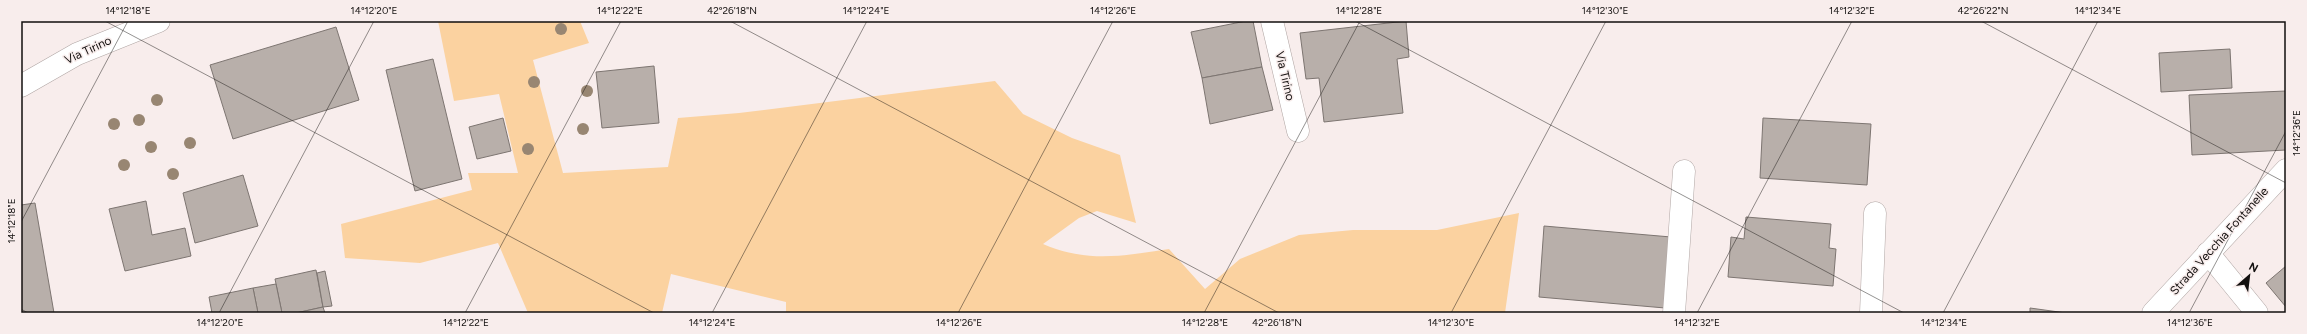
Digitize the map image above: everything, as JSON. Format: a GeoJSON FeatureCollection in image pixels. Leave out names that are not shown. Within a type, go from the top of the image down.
{"type":"FeatureCollection","features":[{"type":"Feature","properties":{"kind":"street","name":"Via Tirino"},"geometry":{"type":"LineString","coordinates":[[21,86],[77,54],[159,21]]}},
{"type":"Feature","properties":{"kind":"street","name":"Via Tirino"},"geometry":{"type":"LineString","coordinates":[[1272,21],[1298,131]]}},
{"type":"Feature","properties":{"kind":"street","name":"Strada Vecchia Fontanelle"},"geometry":{"type":"LineString","coordinates":[[2153,313],[2286,170]]}},
{"type":"Feature","properties":{"kind":"street"},"geometry":{"type":"LineString","coordinates":[[1674,313],[1684,171]]}},
{"type":"Feature","properties":{"kind":"street"},"geometry":{"type":"LineString","coordinates":[[1871,313],[1875,213]]}},
{"type":"Feature","properties":{"kind":"street"},"geometry":{"type":"LineString","coordinates":[[2208,253],[2257,313]]}},
{"type":"Feature","properties":{"kind":"shaded area"},"geometry":{"type":"Polygon","coordinates":[[[438,21],[580,21],[589,43],[533,60],[563,173],[668,167],[678,118],[739,113],[995,81],[1023,114],[1072,138],[1120,155],[1136,223],[1097,211],[1079,218],[1043,244],[1059,250],[1090,256],[1121,256],[1169,249],[1205,289],[1240,259],[1299,235],[1353,230],[1437,230],[1519,213],[1505,313],[786,313],[786,302],[671,274],[662,313],[528,313],[498,243],[420,263],[345,258],[341,224],[472,190],[468,173],[518,173],[499,94],[454,101],[438,21]]]}},
{"type":"Feature","properties":{"kind":"building"},"geometry":{"type":"Polygon","coordinates":[[[1246,21],[1253,21],[1262,67],[1202,78],[1191,32],[1246,21]]]}},
{"type":"Feature","properties":{"kind":"building"},"geometry":{"type":"Polygon","coordinates":[[[1406,21],[1409,57],[1397,59],[1403,113],[1324,122],[1319,78],[1306,79],[1300,33],[1406,21]]]}},
{"type":"Feature","properties":{"kind":"building"},"geometry":{"type":"Polygon","coordinates":[[[336,27],[359,100],[233,139],[210,65],[336,27]]]}},
{"type":"Feature","properties":{"kind":"building"},"geometry":{"type":"Polygon","coordinates":[[[2230,49],[2232,88],[2161,92],[2159,53],[2230,49]]]}},
{"type":"Feature","properties":{"kind":"building"},"geometry":{"type":"Polygon","coordinates":[[[433,59],[462,179],[415,191],[386,70],[433,59]]]}},
{"type":"Feature","properties":{"kind":"building"},"geometry":{"type":"Polygon","coordinates":[[[654,66],[659,123],[602,128],[596,72],[654,66]]]}},
{"type":"Feature","properties":{"kind":"building"},"geometry":{"type":"Polygon","coordinates":[[[1262,67],[1273,110],[1210,124],[1202,78],[1262,67]]]}},
{"type":"Feature","properties":{"kind":"building"},"geometry":{"type":"Polygon","coordinates":[[[2286,91],[2286,150],[2192,155],[2189,95],[2286,91]]]}},
{"type":"Feature","properties":{"kind":"building"},"geometry":{"type":"Polygon","coordinates":[[[503,118],[511,151],[477,159],[469,127],[503,118]]]}},
{"type":"Feature","properties":{"kind":"building"},"geometry":{"type":"Polygon","coordinates":[[[1763,118],[1871,124],[1867,185],[1760,178],[1763,118]]]}},
{"type":"Feature","properties":{"kind":"building"},"geometry":{"type":"Polygon","coordinates":[[[243,175],[258,226],[195,243],[183,193],[243,175]]]}},
{"type":"Feature","properties":{"kind":"building"},"geometry":{"type":"Polygon","coordinates":[[[146,201],[152,235],[185,228],[191,256],[125,271],[109,209],[146,201]]]}},
{"type":"Feature","properties":{"kind":"building"},"geometry":{"type":"Polygon","coordinates":[[[35,203],[54,313],[21,313],[21,205],[35,203]]]}},
{"type":"Feature","properties":{"kind":"building"},"geometry":{"type":"Polygon","coordinates":[[[1746,217],[1831,224],[1829,248],[1836,249],[1833,286],[1728,277],[1731,237],[1744,239],[1746,217]]]}},
{"type":"Feature","properties":{"kind":"building"},"geometry":{"type":"Polygon","coordinates":[[[1544,226],[1671,237],[1665,308],[1539,297],[1544,226]]]}},
{"type":"Feature","properties":{"kind":"building"},"geometry":{"type":"Polygon","coordinates":[[[2286,266],[2286,307],[2266,283],[2286,266]]]}},
{"type":"Feature","properties":{"kind":"building"},"geometry":{"type":"Polygon","coordinates":[[[316,270],[323,307],[296,313],[282,313],[275,279],[316,270]]]}},
{"type":"Feature","properties":{"kind":"building"},"geometry":{"type":"Polygon","coordinates":[[[325,271],[332,306],[323,307],[317,273],[325,271]]]}},
{"type":"Feature","properties":{"kind":"building"},"geometry":{"type":"Polygon","coordinates":[[[276,284],[282,313],[258,313],[253,288],[276,284]]]}},
{"type":"Feature","properties":{"kind":"building"},"geometry":{"type":"Polygon","coordinates":[[[253,288],[258,313],[212,313],[209,297],[253,288]]]}},
{"type":"Feature","properties":{"kind":"building"},"geometry":{"type":"Polygon","coordinates":[[[323,307],[325,313],[296,313],[323,307]]]}},
{"type":"Feature","properties":{"kind":"building"},"geometry":{"type":"Polygon","coordinates":[[[2030,308],[2066,313],[2030,313],[2030,308]]]}}]}
